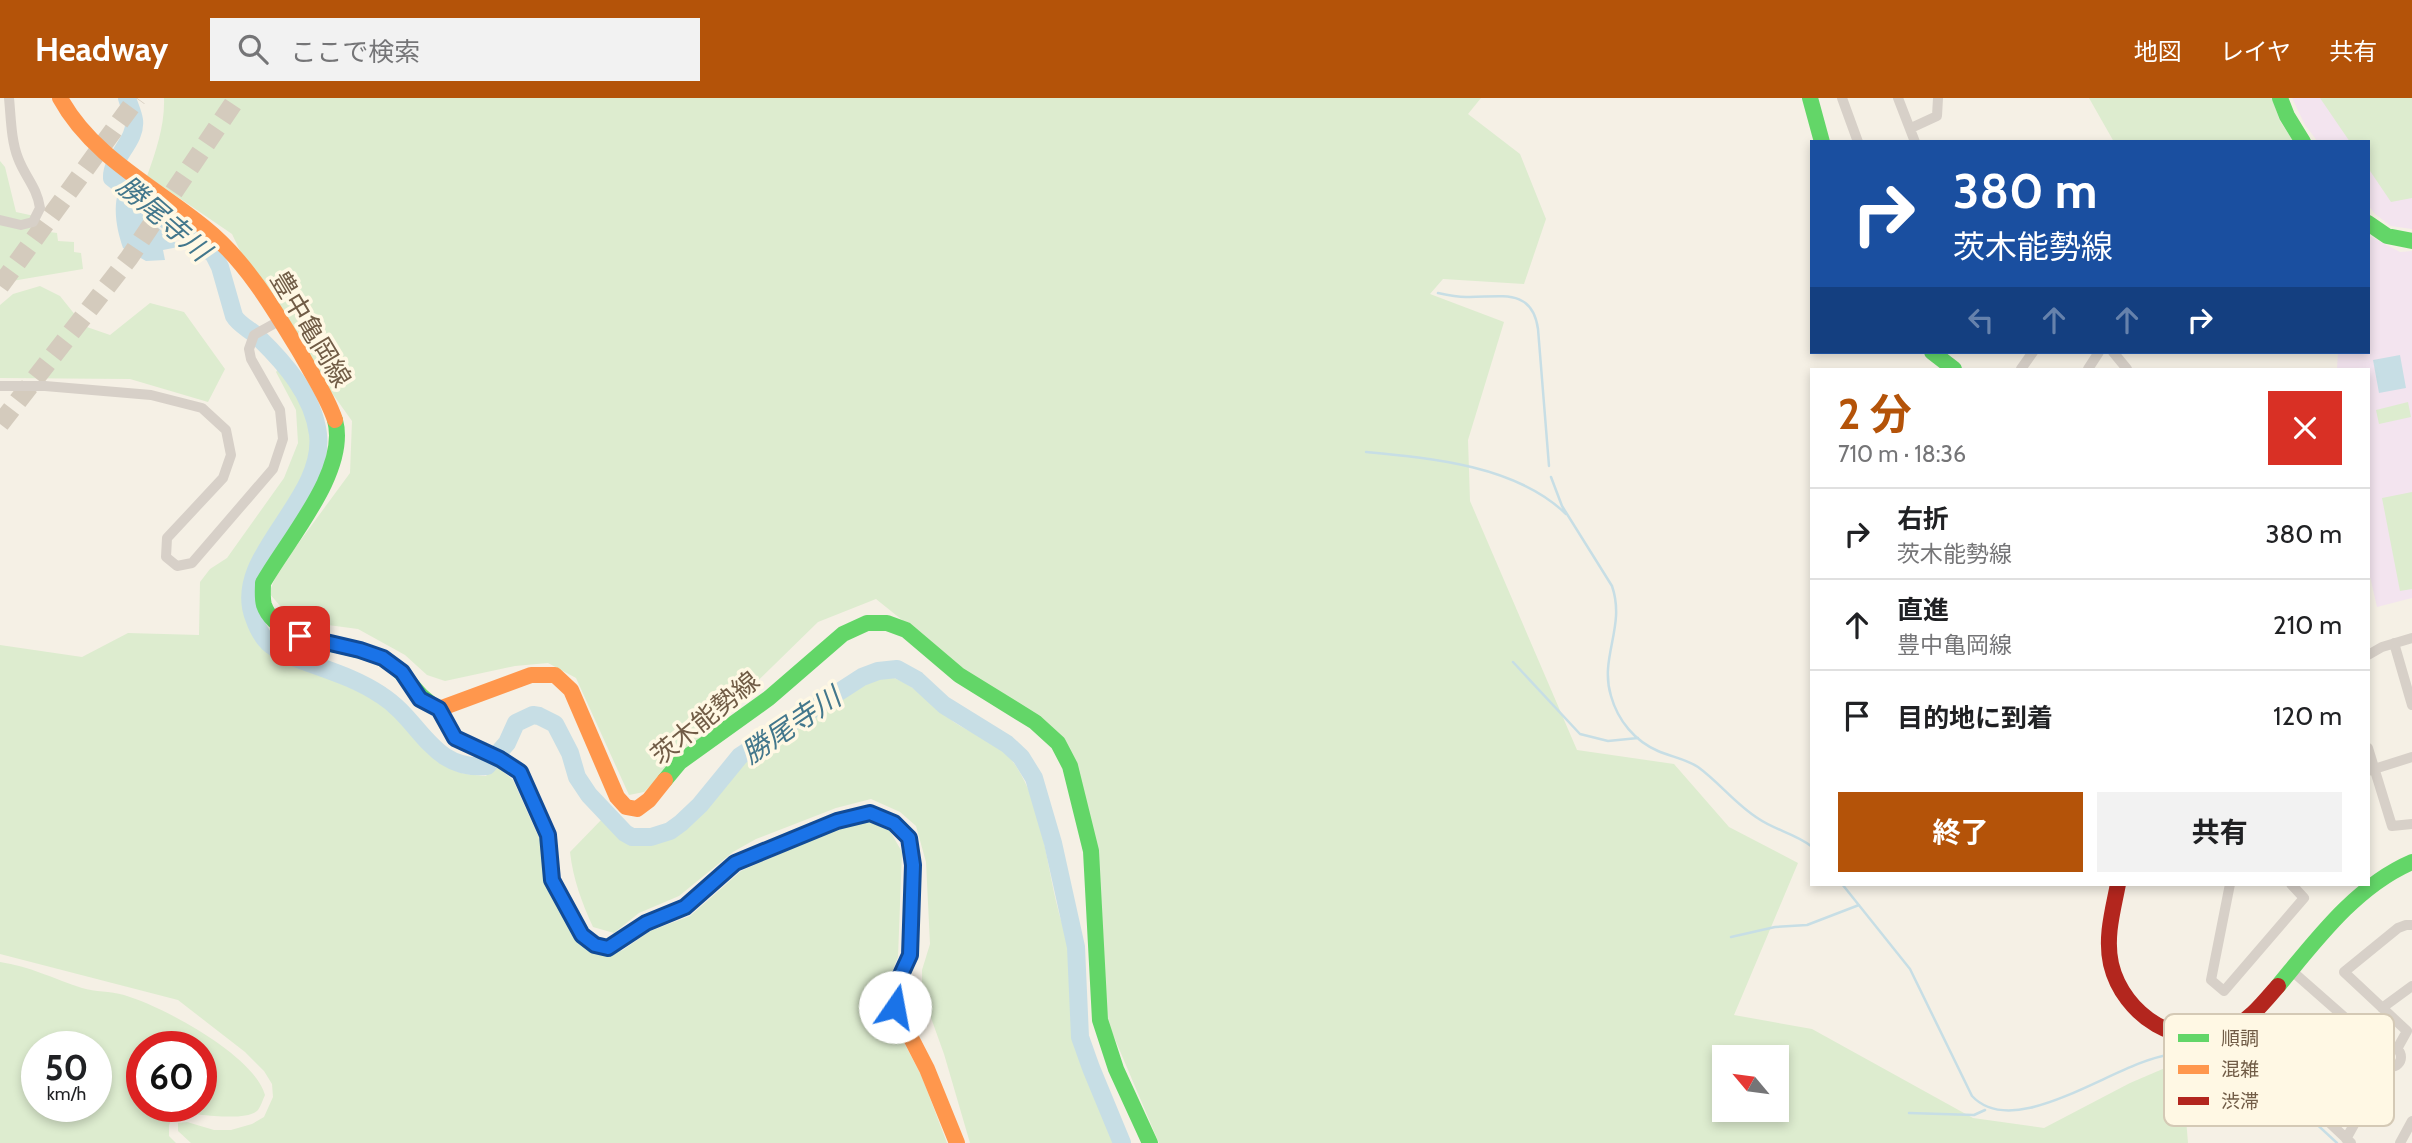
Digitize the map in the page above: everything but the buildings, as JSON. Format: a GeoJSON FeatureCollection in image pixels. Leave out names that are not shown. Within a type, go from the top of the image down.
{"type":"FeatureCollection","features":[{"type":"Feature","properties":{"kind":"main road","name":"豊中亀岡線"},"geometry":{"type":"LineString","coordinates":[[60,98],[73,123],[115,160],[177,204],[222,242],[253,279],[272,325],[327,399],[338,439],[332,466],[263,583],[261,596],[266,611],[278,626],[300,636],[383,658],[402,672],[420,699],[439,709]]}},
{"type":"Feature","properties":{"kind":"main road"},"geometry":{"type":"LineString","coordinates":[[1810,98],[1821,140]]}},
{"type":"Feature","properties":{"kind":"main road"},"geometry":{"type":"LineString","coordinates":[[2280,98],[2287,116],[2303,140]]}},
{"type":"Feature","properties":{"kind":"main road"},"geometry":{"type":"LineString","coordinates":[[2370,224],[2386,236],[2412,241]]}},
{"type":"Feature","properties":{"kind":"main road"},"geometry":{"type":"LineString","coordinates":[[1935,354],[1953,368]]}},
{"type":"Feature","properties":{"kind":"main road","name":"茨木能勢線"},"geometry":{"type":"LineString","coordinates":[[439,709],[531,675],[555,675],[571,690],[617,797],[626,807],[637,809],[648,804],[668,773],[680,762],[769,698],[843,634],[867,623],[887,623],[906,630],[959,675],[1035,722],[1058,743],[1070,766],[1091,851],[1100,1020],[1116,1069],[1150,1143]]}},
{"type":"Feature","properties":{"kind":"main road"},"geometry":{"type":"LineString","coordinates":[[439,709],[455,738],[500,759],[520,772],[548,835],[552,880],[582,935],[595,945],[608,948],[646,923],[685,907],[735,863],[761,851],[837,821],[870,813],[894,823],[909,838],[913,865],[910,955],[893,992],[895,1007],[927,1069],[957,1143]]}},
{"type":"Feature","properties":{"kind":"main road"},"geometry":{"type":"LineString","coordinates":[[2370,885],[2391,870],[2412,862]]}},
{"type":"Feature","properties":{"kind":"main road"},"geometry":{"type":"LineString","coordinates":[[2118,886],[2108,945],[2115,979],[2132,1008],[2164,1029]]}},
{"type":"Feature","properties":{"kind":"main road"},"geometry":{"type":"LineString","coordinates":[[2254,1014],[2368,886]]}},
{"type":"Feature","properties":{"kind":"street"},"geometry":{"type":"LineString","coordinates":[[0,220],[21,225],[33,222],[40,208],[36,188],[19,162],[14,147],[9,98]]}},
{"type":"Feature","properties":{"kind":"street"},"geometry":{"type":"LineString","coordinates":[[1843,98],[1857,140]]}},
{"type":"Feature","properties":{"kind":"street"},"geometry":{"type":"LineString","coordinates":[[1898,98],[1914,140]]}},
{"type":"Feature","properties":{"kind":"street"},"geometry":{"type":"LineString","coordinates":[[1911,128],[1937,116],[1938,98]]}},
{"type":"Feature","properties":{"kind":"street"},"geometry":{"type":"LineString","coordinates":[[0,386],[45,386],[151,395],[202,408],[226,429],[231,455],[223,478],[167,538],[166,557],[177,566],[192,563],[273,469],[283,439],[280,410],[248,349],[251,339],[272,325]]}},
{"type":"Feature","properties":{"kind":"street"},"geometry":{"type":"LineString","coordinates":[[2115,354],[2126,368]]}},
{"type":"Feature","properties":{"kind":"street"},"geometry":{"type":"LineString","coordinates":[[2370,654],[2412,638]]}},
{"type":"Feature","properties":{"kind":"street"},"geometry":{"type":"LineString","coordinates":[[2394,643],[2412,705]]}},
{"type":"Feature","properties":{"kind":"street"},"geometry":{"type":"LineString","coordinates":[[2412,757],[2371,770],[2392,826],[2412,824]]}},
{"type":"Feature","properties":{"kind":"street"},"geometry":{"type":"LineString","coordinates":[[2230,886],[2211,979],[2224,991],[2304,898],[2293,886]]}},
{"type":"Feature","properties":{"kind":"street"},"geometry":{"type":"LineString","coordinates":[[2389,1014],[2344,972],[2398,928],[2412,925]]}},
{"type":"Feature","properties":{"kind":"street"},"geometry":{"type":"LineString","coordinates":[[2292,971],[2341,1014]]}},
{"type":"Feature","properties":{"kind":"street"},"geometry":{"type":"LineString","coordinates":[[2382,1008],[2412,986]]}},
{"type":"Feature","properties":{"kind":"street"},"geometry":{"type":"LineString","coordinates":[[2394,1019],[2407,1031],[2397,1049]]}},
{"type":"Feature","properties":{"kind":"street"},"geometry":{"type":"LineString","coordinates":[[2394,1048],[2401,1056],[2400,1062],[2394,1067]]}},
{"type":"Feature","properties":{"kind":"street"},"geometry":{"type":"LineString","coordinates":[[2400,1062],[2412,1069]]}},
{"type":"Feature","properties":{"kind":"street"},"geometry":{"type":"LineString","coordinates":[[2400,1143],[2412,1122]]}},
{"type":"Feature","properties":{"kind":"street"},"geometry":{"type":"LineString","coordinates":[[2332,1126],[2348,1141]]}},
{"type":"Feature","properties":{"kind":"shaded area"},"geometry":{"type":"Polygon","coordinates":[[[2292,98],[2412,98],[2412,229],[2391,226],[2370,208],[2370,140],[2316,140],[2305,125],[2292,98]]]}},
{"type":"Feature","properties":{"kind":"shaded area"},"geometry":{"type":"Polygon","coordinates":[[[2370,236],[2400,252],[2412,251],[2412,598],[2377,607],[2370,577],[2370,368],[2337,368],[2338,354],[2370,354],[2370,236]]]}},
{"type":"Feature","properties":{"kind":"green space"},"geometry":{"type":"Polygon","coordinates":[[[164,98],[1481,98],[1468,114],[1520,154],[1546,219],[1524,284],[1443,279],[1430,294],[1504,322],[1468,440],[1470,501],[1577,750],[1674,764],[1729,827],[1798,863],[1734,1015],[1812,1029],[1973,1118],[2044,1128],[2164,1068],[2164,1126],[2187,1126],[2188,1143],[1159,1143],[1106,1018],[1075,764],[876,599],[818,622],[644,792],[629,795],[576,678],[548,663],[515,666],[445,681],[427,675],[405,655],[358,629],[313,623],[287,614],[269,593],[278,571],[350,473],[352,421],[312,365],[244,259],[232,234],[147,176],[159,138],[164,98]]]}},
{"type":"Feature","properties":{"kind":"green space"},"geometry":{"type":"Polygon","coordinates":[[[2089,98],[2272,98],[2280,121],[2293,140],[2113,140],[2089,98]]]}},
{"type":"Feature","properties":{"kind":"green space"},"geometry":{"type":"Polygon","coordinates":[[[2320,98],[2412,98],[2412,198],[2391,202],[2370,171],[2370,140],[2349,140],[2320,98]]]}},
{"type":"Feature","properties":{"kind":"green space"},"geometry":{"type":"Polygon","coordinates":[[[0,161],[5,167],[16,212],[39,217],[43,231],[57,233],[58,241],[74,242],[74,252],[81,253],[83,269],[0,283],[0,161]]]}},
{"type":"Feature","properties":{"kind":"green space"},"geometry":{"type":"Polygon","coordinates":[[[40,286],[60,296],[84,326],[110,335],[150,303],[184,312],[225,369],[208,402],[130,379],[0,378],[0,305],[13,294],[40,286]]]}},
{"type":"Feature","properties":{"kind":"green space"},"geometry":{"type":"Polygon","coordinates":[[[280,367],[307,413],[312,452],[301,485],[254,560],[246,580],[243,601],[247,623],[260,645],[280,660],[375,700],[432,756],[454,770],[486,776],[495,765],[513,780],[540,840],[545,883],[608,955],[623,950],[650,931],[690,916],[741,871],[842,826],[868,821],[890,831],[902,852],[898,957],[884,992],[887,1010],[922,1077],[947,1143],[191,1143],[178,1131],[178,1123],[187,1122],[214,1130],[231,1130],[252,1124],[264,1117],[273,1097],[272,1084],[264,1071],[245,1052],[178,1000],[0,954],[0,645],[82,657],[128,633],[199,635],[200,582],[210,569],[227,558],[284,478],[298,443],[296,410],[276,372],[280,367]]]}},
{"type":"Feature","properties":{"kind":"green space"},"geometry":{"type":"Polygon","coordinates":[[[2408,402],[2411,417],[2379,424],[2376,410],[2408,402]]]}},
{"type":"Feature","properties":{"kind":"green space"},"geometry":{"type":"Polygon","coordinates":[[[2412,492],[2412,589],[2400,591],[2382,498],[2412,492]]]}},
{"type":"Feature","properties":{"kind":"green space"},"geometry":{"type":"Polygon","coordinates":[[[884,675],[913,688],[954,722],[999,746],[1026,785],[1040,825],[1059,915],[1070,949],[1074,1040],[1087,1079],[1115,1143],[970,1143],[944,1054],[922,993],[922,970],[930,944],[926,862],[916,826],[900,812],[871,799],[836,808],[756,839],[733,852],[679,896],[639,913],[614,933],[593,927],[578,891],[570,852],[604,817],[618,833],[637,843],[666,840],[700,815],[735,770],[747,759],[844,694],[884,675]]]}},
{"type":"Feature","properties":{"kind":"green space"},"geometry":{"type":"Polygon","coordinates":[[[0,962],[82,988],[124,995],[161,1010],[200,1031],[126,1031],[126,1122],[170,1122],[169,1136],[176,1143],[0,1143],[0,962]]]}},
{"type":"Feature","properties":{"kind":"green space"},"geometry":{"type":"Polygon","coordinates":[[[217,1043],[244,1064],[265,1095],[258,1110],[252,1114],[218,1116],[217,1043]]]}},
{"type":"Feature","properties":{"kind":"water"},"geometry":{"type":"Polygon","coordinates":[[[118,193],[177,244],[178,247],[163,250],[165,260],[146,261],[123,248],[116,220],[118,193]]]}},
{"type":"Feature","properties":{"kind":"water"},"geometry":{"type":"Polygon","coordinates":[[[2400,355],[2406,388],[2379,393],[2373,360],[2400,355]]]}},
{"type":"Feature","properties":{"kind":"waterway","name":"勝尾寺川"},"geometry":{"type":"LineString","coordinates":[[127,98],[134,128],[115,163],[112,178],[214,255],[234,316],[288,369],[304,393],[315,420],[318,434],[317,459],[295,506],[255,573],[250,595],[254,618],[268,642],[287,655],[346,677],[381,695],[395,706],[428,742],[453,761],[487,766],[507,743],[516,723],[533,715],[555,724],[570,753],[577,777],[589,795],[632,837],[651,837],[670,831],[700,805],[740,756],[862,677],[878,671],[897,669],[917,680],[944,705],[1007,744],[1021,757],[1034,778],[1053,843],[1076,947],[1080,1037],[1122,1143]]}},
{"type":"Feature","properties":{"kind":"waterway"},"geometry":{"type":"LineString","coordinates":[[1438,293],[1463,297],[1512,297],[1529,306],[1538,329],[1549,466]]}},
{"type":"Feature","properties":{"kind":"waterway"},"geometry":{"type":"LineString","coordinates":[[1366,452],[1418,457],[1499,475],[1546,498],[1566,514]]}},
{"type":"Feature","properties":{"kind":"waterway"},"geometry":{"type":"LineString","coordinates":[[1551,477],[1562,506],[1612,586],[1616,615],[1608,682],[1614,705],[1623,722],[1642,742],[1698,767],[1735,801],[1765,823],[1810,845]]}},
{"type":"Feature","properties":{"kind":"waterway"},"geometry":{"type":"LineString","coordinates":[[1513,662],[1580,734],[1608,741],[1638,738]]}},
{"type":"Feature","properties":{"kind":"waterway"},"geometry":{"type":"LineString","coordinates":[[1844,886],[1910,969],[1972,1096],[1991,1108],[2014,1110],[2040,1105],[2147,1060],[2164,1056]]}},
{"type":"Feature","properties":{"kind":"waterway"},"geometry":{"type":"LineString","coordinates":[[1731,937],[1775,927],[1807,925],[1859,905]]}},
{"type":"Feature","properties":{"kind":"waterway"},"geometry":{"type":"LineString","coordinates":[[1909,1113],[1974,1115],[1985,1110]]}},
{"type":"Feature","properties":{"kind":"waterway"},"geometry":{"type":"LineString","coordinates":[[2319,1126],[2337,1143]]}},
{"type":"Feature","properties":{"kind":"tunnel"},"geometry":{"type":"LineString","coordinates":[[0,286],[137,98]]}},
{"type":"Feature","properties":{"kind":"tunnel"},"geometry":{"type":"LineString","coordinates":[[0,424],[129,258],[237,98]]}},
{"type":"Feature","properties":{"kind":"traffic: fast"},"geometry":{"type":"LineString","coordinates":[[1810,98],[1821,140]]}},
{"type":"Feature","properties":{"kind":"traffic: fast"},"geometry":{"type":"LineString","coordinates":[[2280,98],[2302,140]]}},
{"type":"Feature","properties":{"kind":"traffic: fast"},"geometry":{"type":"LineString","coordinates":[[2370,224],[2387,236],[2412,241]]}},
{"type":"Feature","properties":{"kind":"traffic: fast"},"geometry":{"type":"LineString","coordinates":[[1935,354],[1953,368]]}},
{"type":"Feature","properties":{"kind":"traffic: fast"},"geometry":{"type":"LineString","coordinates":[[335,420],[337,440],[325,483],[263,583],[264,605],[272,618],[299,635],[383,659],[398,670],[423,698],[439,709]]}},
{"type":"Feature","properties":{"kind":"traffic: fast"},"geometry":{"type":"LineString","coordinates":[[665,780],[680,762],[769,698],[843,634],[867,623],[887,623],[906,630],[959,675],[1035,722],[1058,743],[1070,766],[1091,851],[1100,1020],[1116,1069],[1150,1143]]}},
{"type":"Feature","properties":{"kind":"traffic: fast"},"geometry":{"type":"LineString","coordinates":[[439,709],[455,738],[500,759],[520,772],[548,835],[552,880],[582,935],[595,945],[608,948],[646,923],[685,907],[735,863],[837,821],[870,813],[894,823],[909,838],[913,865],[911,926]]}},
{"type":"Feature","properties":{"kind":"traffic: fast"},"geometry":{"type":"LineString","coordinates":[[2278,986],[2322,933],[2355,900],[2392,872],[2412,862]]}},
{"type":"Feature","properties":{"kind":"traffic: slow"},"geometry":{"type":"LineString","coordinates":[[60,98],[73,119],[107,154],[205,228],[233,255],[280,320],[320,386],[335,420]]}},
{"type":"Feature","properties":{"kind":"traffic: slow"},"geometry":{"type":"LineString","coordinates":[[439,709],[531,675],[555,675],[571,690],[617,797],[626,807],[637,809],[649,800],[665,780]]}},
{"type":"Feature","properties":{"kind":"traffic: slow"},"geometry":{"type":"LineString","coordinates":[[911,926],[910,955],[893,992],[895,1007],[927,1069],[957,1143]]}},
{"type":"Feature","properties":{"kind":"traffic: jam"},"geometry":{"type":"LineString","coordinates":[[2118,886],[2109,934],[2111,964],[2128,999],[2141,1013],[2164,1028]]}},
{"type":"Feature","properties":{"kind":"traffic: jam"},"geometry":{"type":"LineString","coordinates":[[2252,1014],[2278,986]]}},
{"type":"Feature","properties":{"kind":"route"},"geometry":{"type":"LineString","coordinates":[[300,636],[383,658],[402,672],[420,699],[439,709],[455,738],[500,759],[520,772],[548,835],[552,880],[582,935],[595,945],[608,948],[620,943],[646,923],[685,907],[735,863],[761,851],[837,821],[870,813],[894,823],[909,838],[913,865],[910,955],[893,992],[895,1007]]}}]}
